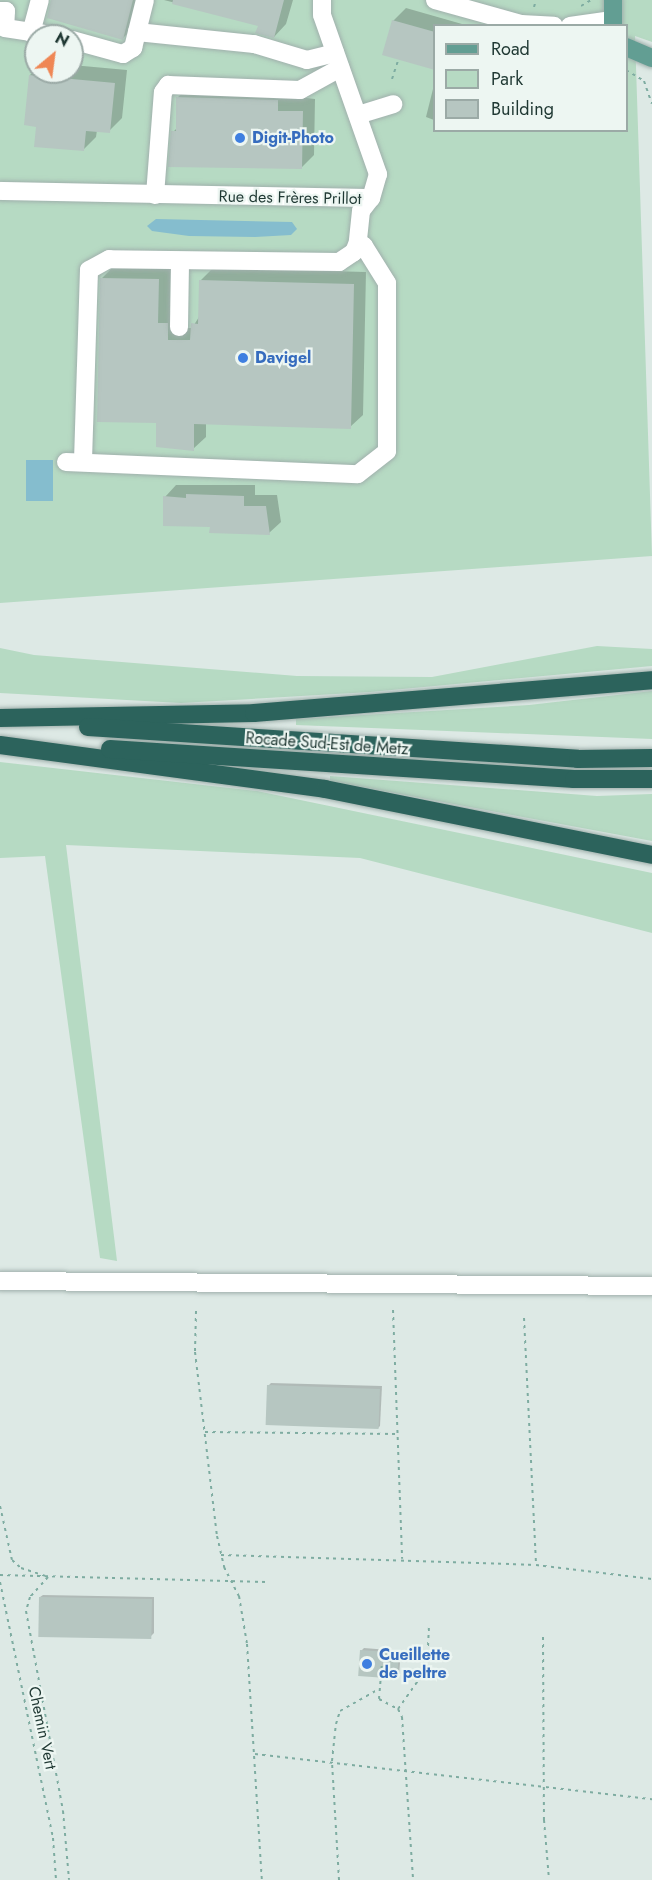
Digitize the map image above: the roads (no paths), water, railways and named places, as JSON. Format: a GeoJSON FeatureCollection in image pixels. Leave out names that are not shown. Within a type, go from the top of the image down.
{"type":"FeatureCollection","features":[{"type":"Feature","properties":{"kind":"highway"},"geometry":{"type":"LineString","coordinates":[[0,719],[254,713],[652,680]]}},
{"type":"Feature","properties":{"kind":"highway","name":"Rocade Sud-Est de Metz"},"geometry":{"type":"LineString","coordinates":[[0,719],[578,759],[652,758]]}},
{"type":"Feature","properties":{"kind":"highway"},"geometry":{"type":"LineString","coordinates":[[0,743],[325,789],[652,855]]}},
{"type":"Feature","properties":{"kind":"highway","name":"Rocade Sud-Est de Metz"},"geometry":{"type":"LineString","coordinates":[[0,743],[574,779],[652,779]]}},
{"type":"Feature","properties":{"kind":"main road"},"geometry":{"type":"LineString","coordinates":[[612,23],[613,0]]}},
{"type":"Feature","properties":{"kind":"main road"},"geometry":{"type":"LineString","coordinates":[[628,48],[649,62]]}},
{"type":"Feature","properties":{"kind":"street"},"geometry":{"type":"LineString","coordinates":[[33,24],[40,0]]}},
{"type":"Feature","properties":{"kind":"street"},"geometry":{"type":"LineString","coordinates":[[84,43],[123,54],[133,48],[146,0]]}},
{"type":"Feature","properties":{"kind":"street","name":"Rue des Frères Prillot"},"geometry":{"type":"LineString","coordinates":[[0,191],[371,198],[378,174],[322,15],[322,0]]}},
{"type":"Feature","properties":{"kind":"street"},"geometry":{"type":"LineString","coordinates":[[435,0],[521,24]]}},
{"type":"Feature","properties":{"kind":"street"},"geometry":{"type":"LineString","coordinates":[[4,7],[5,28],[24,32]]}},
{"type":"Feature","properties":{"kind":"street"},"geometry":{"type":"LineString","coordinates":[[137,32],[254,44],[307,60],[338,60]]}},
{"type":"Feature","properties":{"kind":"street"},"geometry":{"type":"LineString","coordinates":[[156,195],[163,92],[168,85],[300,90],[338,60]]}},
{"type":"Feature","properties":{"kind":"street"},"geometry":{"type":"LineString","coordinates":[[358,115],[393,104]]}},
{"type":"Feature","properties":{"kind":"street"},"geometry":{"type":"LineString","coordinates":[[358,242],[387,284],[387,451],[380,457],[358,474],[75,462],[89,270],[110,259],[339,262],[354,252],[358,242],[361,211],[371,198]]}},
{"type":"Feature","properties":{"kind":"street"},"geometry":{"type":"LineString","coordinates":[[179,327],[180,261]]}},
{"type":"Feature","properties":{"kind":"street"},"geometry":{"type":"LineString","coordinates":[[0,1281],[652,1287]]}},
{"type":"Feature","properties":{"kind":"water"},"geometry":{"type":"Polygon","coordinates":[[[156,219],[292,222],[297,229],[291,235],[189,236],[152,231],[147,226],[156,219]]]}},
{"type":"Feature","properties":{"kind":"water"},"geometry":{"type":"Polygon","coordinates":[[[26,460],[53,460],[53,501],[26,501],[26,460]]]}},
{"type":"Feature","properties":{"kind":"place","name":"Digit-Photo"},"geometry":{"type":"Point","coordinates":[240,138]}},
{"type":"Feature","properties":{"kind":"place","name":"Davigel"},"geometry":{"type":"Point","coordinates":[243,358]}},
{"type":"Feature","properties":{"kind":"place","name":"Cueillette de peltre"},"geometry":{"type":"Point","coordinates":[367,1664]}}]}
